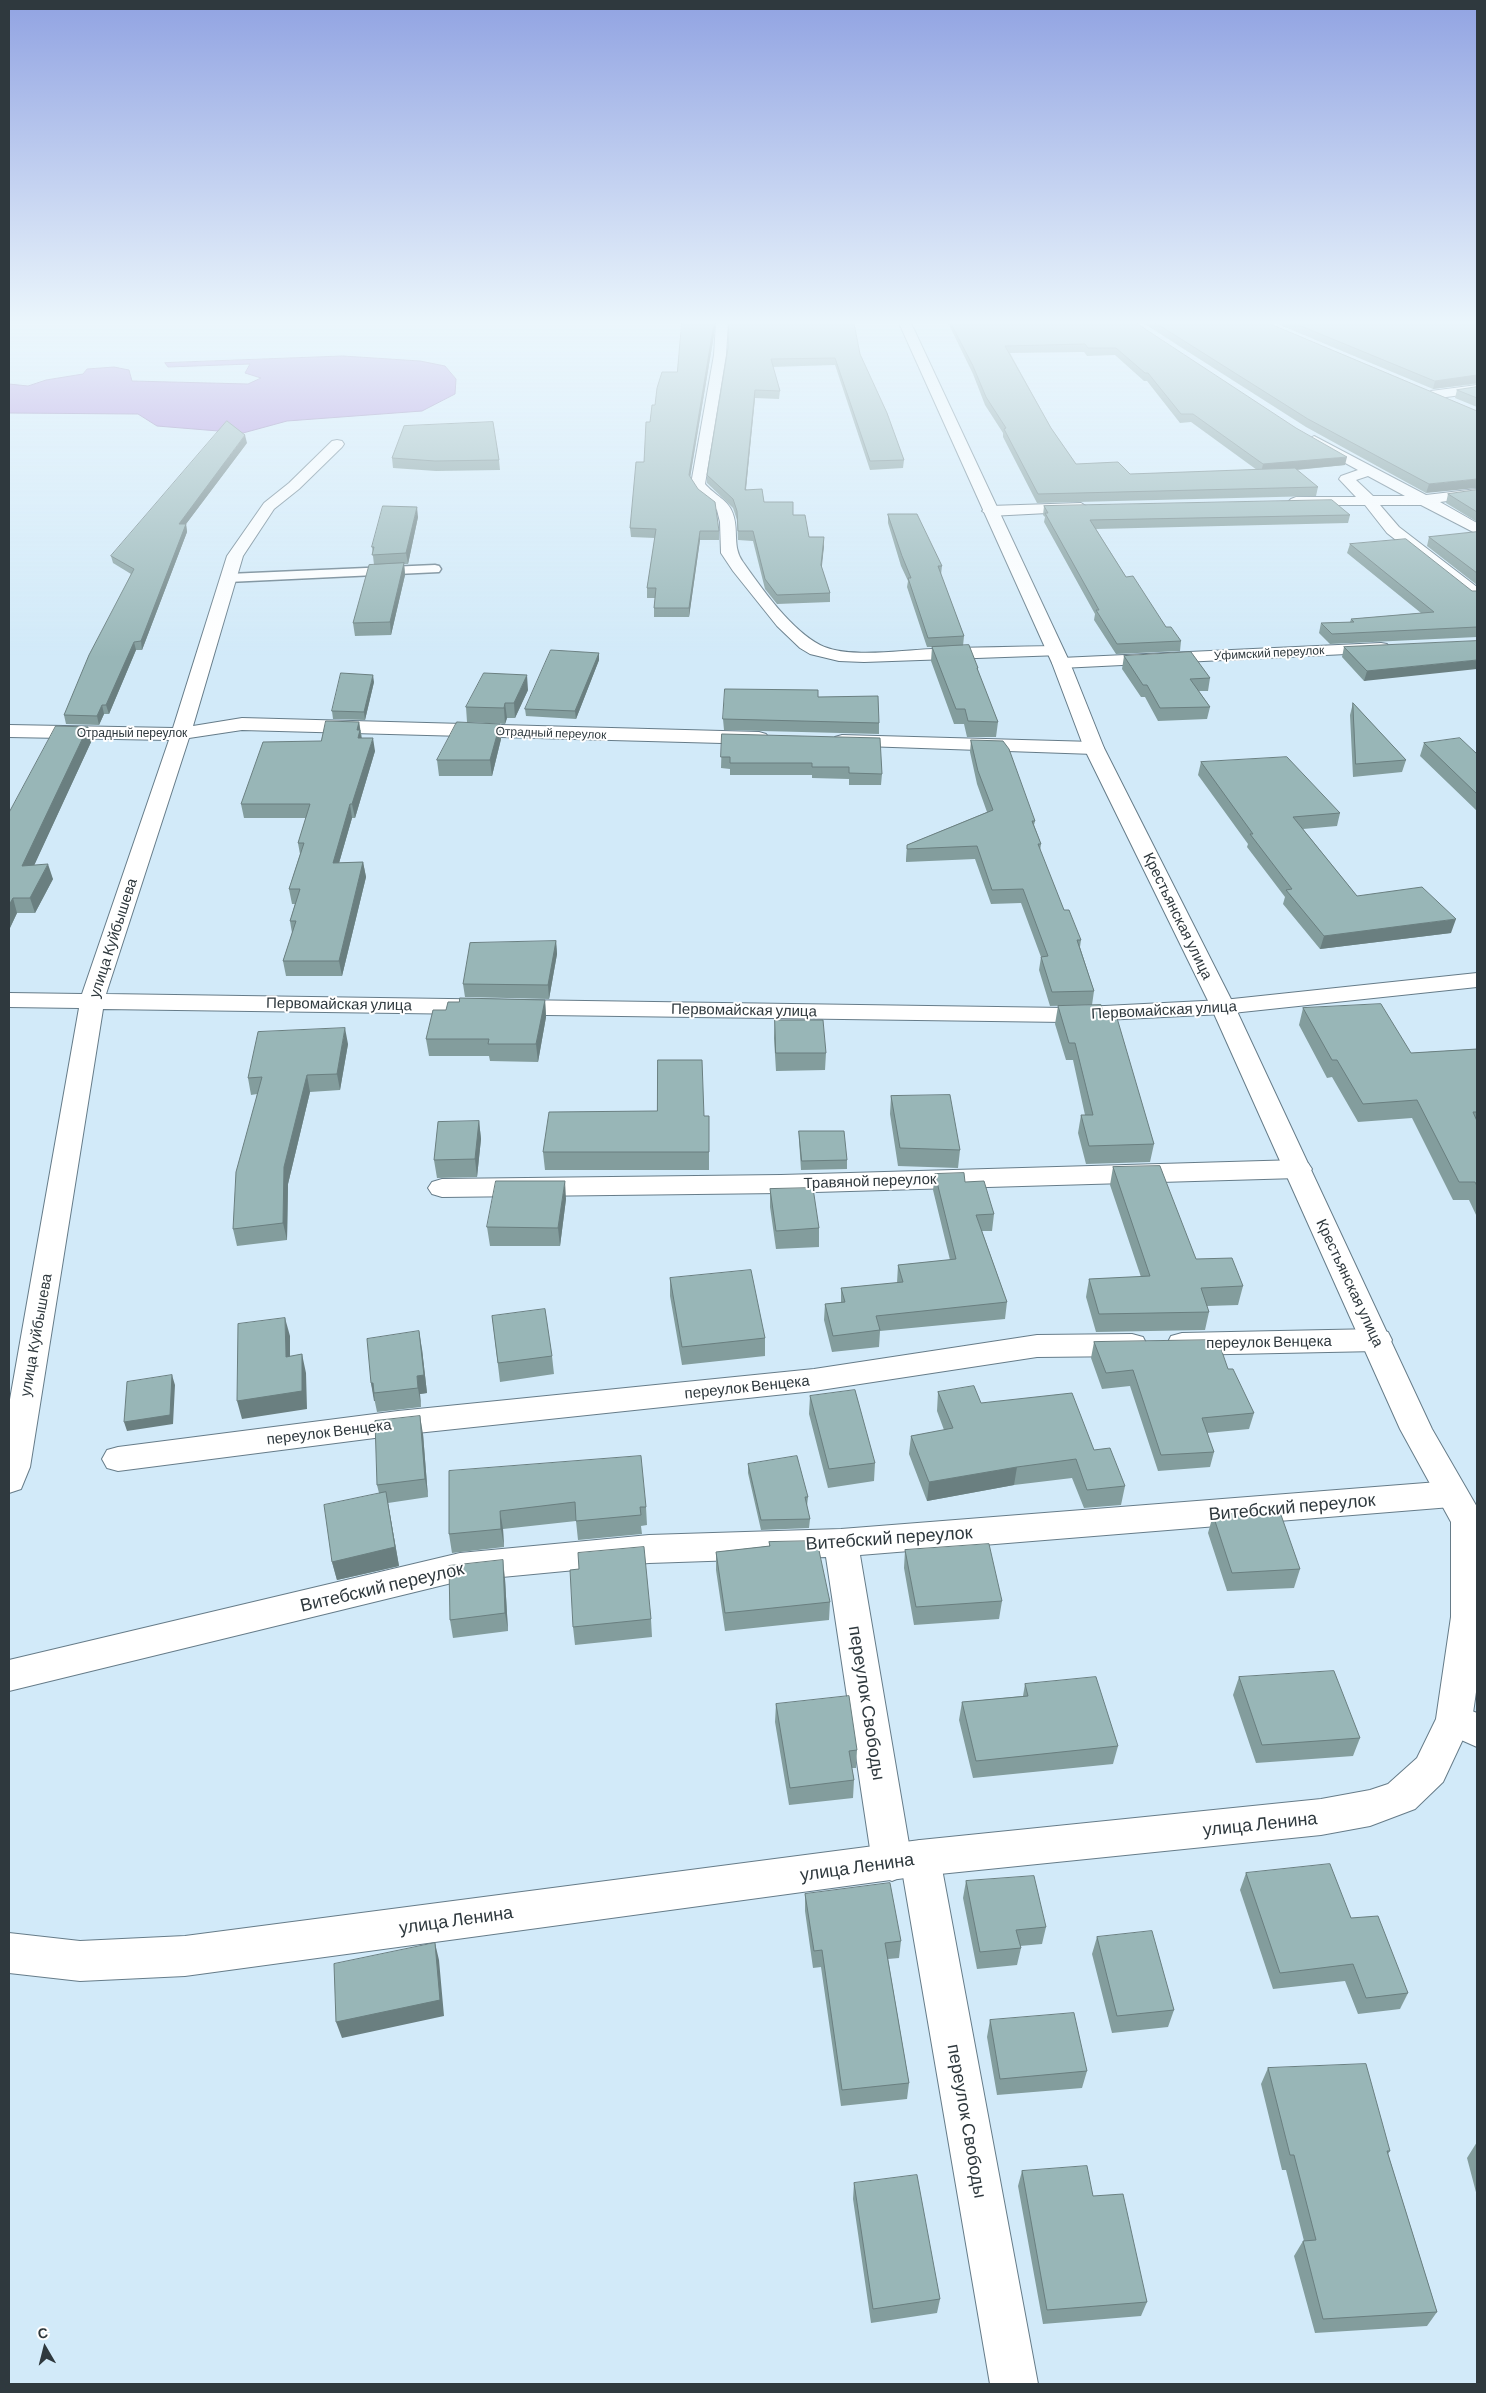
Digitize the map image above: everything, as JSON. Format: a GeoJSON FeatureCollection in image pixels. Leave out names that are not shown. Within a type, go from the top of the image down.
{"type":"FeatureCollection","features":[{"type":"Feature","properties":{"kind":"street","name":"Уфимский переулок"},"geometry":{"type":"LineString","coordinates":[[706,435],[698,484],[703,494],[722,508],[726,515],[730,556],[755,588],[804,643],[816,650],[835,654],[872,656],[1058,657],[1398,648]]}},
{"type":"Feature","properties":{"kind":"street","name":"Крестьянская улица"},"geometry":{"type":"LineString","coordinates":[[955,435],[1058,657],[1094,748],[1223,1007],[1377,1340],[1416,1429],[1468,1515]]}},
{"type":"Feature","properties":{"kind":"street"},"geometry":{"type":"LineString","coordinates":[[1305,435],[1477,529]]}},
{"type":"Feature","properties":{"kind":"street","name":"улица Куйбышева"},"geometry":{"type":"LineString","coordinates":[[9,1480],[14,1467],[92,1000],[181,734],[235,556],[269,506],[294,486],[337,444]]}},
{"type":"Feature","properties":{"kind":"street"},"geometry":{"type":"LineString","coordinates":[[1370,470],[1346,479],[1368,500],[1394,530],[1477,595]]}},
{"type":"Feature","properties":{"kind":"street"},"geometry":{"type":"LineString","coordinates":[[1279,503],[1424,500],[1477,493]]}},
{"type":"Feature","properties":{"kind":"street"},"geometry":{"type":"LineString","coordinates":[[990,511],[1099,508]]}},
{"type":"Feature","properties":{"kind":"street","name":"Отрадный переулок"},"geometry":{"type":"LineString","coordinates":[[9,731],[181,734],[242,724],[777,739]]}},
{"type":"Feature","properties":{"kind":"street"},"geometry":{"type":"LineString","coordinates":[[826,740],[1094,748]]}},
{"type":"Feature","properties":{"kind":"street","name":"Первомайская улица"},"geometry":{"type":"LineString","coordinates":[[9,1000],[1065,1016],[1223,1007],[1477,980]]}},
{"type":"Feature","properties":{"kind":"street","name":"Травяной переулок"},"geometry":{"type":"LineString","coordinates":[[442,1188],[781,1184],[1298,1170]]}},
{"type":"Feature","properties":{"kind":"street","name":"переулок Венцека"},"geometry":{"type":"LineString","coordinates":[[118,1459],[398,1423],[814,1380],[1037,1346],[1377,1340]]}},
{"type":"Feature","properties":{"kind":"street","name":"Витебский переулок"},"geometry":{"type":"LineString","coordinates":[[9,1676],[460,1567],[649,1549],[841,1543],[1468,1515]]}},
{"type":"Feature","properties":{"kind":"street","name":"улица Ленина"},"geometry":{"type":"LineString","coordinates":[[9,1953],[80,1961],[185,1956],[906,1860],[1321,1818],[1370,1808],[1401,1798],[1430,1770],[1465,1726],[1469,1618],[1468,1515]]}},
{"type":"Feature","properties":{"kind":"street","name":"переулок Свободы"},"geometry":{"type":"LineString","coordinates":[[841,1543],[1014,2384]]}},
{"type":"Feature","properties":{"kind":"lane"},"geometry":{"type":"LineString","coordinates":[[228,578],[435,569]]}},
{"type":"Feature","properties":{"kind":"building"},"geometry":{"type":"Polygon","coordinates":[[[215,435],[245,435],[179,524],[186,524],[141,641],[134,642],[106,705],[102,705],[97,716],[64,715],[89,655],[134,569],[111,556],[215,435]]]}},
{"type":"Feature","properties":{"kind":"building"},"geometry":{"type":"Polygon","coordinates":[[[401,435],[495,435],[499,460],[435,461],[392,458],[401,435]]]}},
{"type":"Feature","properties":{"kind":"building"},"geometry":{"type":"Polygon","coordinates":[[[645,435],[696,435],[689,475],[698,489],[715,502],[719,531],[700,531],[689,608],[654,608],[656,588],[647,588],[656,529],[630,528],[636,462],[644,462],[645,435]]]}},
{"type":"Feature","properties":{"kind":"building"},"geometry":{"type":"Polygon","coordinates":[[[714,435],[751,435],[745,490],[762,489],[764,502],[793,502],[793,515],[805,515],[809,537],[824,537],[821,565],[830,593],[777,595],[765,579],[753,531],[738,531],[737,511],[733,499],[707,475],[714,435]]]}},
{"type":"Feature","properties":{"kind":"building"},"geometry":{"type":"Polygon","coordinates":[[[861,435],[895,435],[904,460],[870,461],[861,435]]]}},
{"type":"Feature","properties":{"kind":"building"},"geometry":{"type":"Polygon","coordinates":[[[1007,435],[1056,435],[1076,464],[1118,462],[1130,474],[1295,468],[1318,487],[1038,494],[1007,435]]]}},
{"type":"Feature","properties":{"kind":"building"},"geometry":{"type":"Polygon","coordinates":[[[1222,435],[1308,435],[1347,457],[1263,464],[1222,435]]]}},
{"type":"Feature","properties":{"kind":"building"},"geometry":{"type":"Polygon","coordinates":[[[1337,435],[1477,435],[1477,479],[1429,484],[1337,435]]]}},
{"type":"Feature","properties":{"kind":"building"},"geometry":{"type":"Polygon","coordinates":[[[1477,490],[1477,512],[1448,494],[1477,490]]]}},
{"type":"Feature","properties":{"kind":"building"},"geometry":{"type":"Polygon","coordinates":[[[1332,500],[1350,515],[1090,520],[1126,577],[1133,576],[1166,627],[1171,627],[1181,641],[1117,644],[1096,610],[1099,610],[1045,513],[1048,513],[1044,506],[1332,500]]]}},
{"type":"Feature","properties":{"kind":"building"},"geometry":{"type":"Polygon","coordinates":[[[383,506],[417,507],[406,553],[372,555],[374,547],[372,547],[383,506]]]}},
{"type":"Feature","properties":{"kind":"building"},"geometry":{"type":"Polygon","coordinates":[[[888,514],[917,514],[942,566],[938,566],[964,636],[928,638],[908,578],[911,578],[888,514]]]}},
{"type":"Feature","properties":{"kind":"building"},"geometry":{"type":"Polygon","coordinates":[[[1477,532],[1477,573],[1429,537],[1477,532]]]}},
{"type":"Feature","properties":{"kind":"building"},"geometry":{"type":"Polygon","coordinates":[[[1406,539],[1472,591],[1477,591],[1477,627],[1332,634],[1321,623],[1354,622],[1351,619],[1434,612],[1350,544],[1406,539]]]}},
{"type":"Feature","properties":{"kind":"building"},"geometry":{"type":"Polygon","coordinates":[[[404,563],[390,622],[353,623],[369,565],[404,563]]]}},
{"type":"Feature","properties":{"kind":"building"},"geometry":{"type":"Polygon","coordinates":[[[1477,641],[1477,660],[1367,671],[1344,647],[1477,641]]]}},
{"type":"Feature","properties":{"kind":"building"},"geometry":{"type":"Polygon","coordinates":[[[969,645],[998,722],[968,721],[965,709],[956,709],[932,647],[969,645]]]}},
{"type":"Feature","properties":{"kind":"building"},"geometry":{"type":"Polygon","coordinates":[[[551,650],[599,653],[575,711],[525,709],[551,650]]]}},
{"type":"Feature","properties":{"kind":"building"},"geometry":{"type":"Polygon","coordinates":[[[1191,652],[1210,678],[1190,679],[1210,707],[1160,708],[1147,685],[1143,685],[1124,656],[1191,652]]]}},
{"type":"Feature","properties":{"kind":"building"},"geometry":{"type":"Polygon","coordinates":[[[341,673],[373,675],[364,712],[332,711],[341,673]]]}},
{"type":"Feature","properties":{"kind":"building"},"geometry":{"type":"Polygon","coordinates":[[[484,673],[527,675],[514,703],[505,703],[504,708],[466,707],[484,673]]]}},
{"type":"Feature","properties":{"kind":"building"},"geometry":{"type":"Polygon","coordinates":[[[725,689],[818,690],[818,697],[878,696],[879,723],[723,719],[725,689]]]}},
{"type":"Feature","properties":{"kind":"building"},"geometry":{"type":"Polygon","coordinates":[[[1353,703],[1406,760],[1356,764],[1353,703]]]}},
{"type":"Feature","properties":{"kind":"building"},"geometry":{"type":"Polygon","coordinates":[[[326,721],[359,722],[358,738],[373,738],[352,804],[350,804],[333,863],[363,862],[339,961],[283,961],[296,921],[290,921],[300,889],[289,889],[304,843],[298,843],[310,804],[241,804],[263,742],[321,741],[326,721]]]}},
{"type":"Feature","properties":{"kind":"building"},"geometry":{"type":"Polygon","coordinates":[[[457,722],[500,724],[490,760],[437,760],[457,722]]]}},
{"type":"Feature","properties":{"kind":"building"},"geometry":{"type":"Polygon","coordinates":[[[56,726],[88,727],[22,866],[48,864],[30,898],[13,898],[9,905],[9,813],[56,726]]]}},
{"type":"Feature","properties":{"kind":"building"},"geometry":{"type":"Polygon","coordinates":[[[722,734],[880,738],[882,774],[849,773],[849,767],[812,767],[812,763],[730,763],[730,757],[721,757],[722,734]]]}},
{"type":"Feature","properties":{"kind":"building"},"geometry":{"type":"Polygon","coordinates":[[[1460,738],[1477,754],[1477,794],[1424,743],[1460,738]]]}},
{"type":"Feature","properties":{"kind":"building"},"geometry":{"type":"Polygon","coordinates":[[[971,740],[1003,741],[1009,749],[1035,821],[1032,821],[1041,844],[1038,844],[1064,910],[1069,910],[1081,940],[1077,940],[1094,991],[1052,992],[1041,957],[1048,956],[1023,889],[992,890],[977,846],[907,849],[907,845],[993,810],[978,771],[971,740]]]}},
{"type":"Feature","properties":{"kind":"building"},"geometry":{"type":"Polygon","coordinates":[[[1287,757],[1340,813],[1293,817],[1357,896],[1422,887],[1456,919],[1324,936],[1286,890],[1292,889],[1250,834],[1253,834],[1201,762],[1287,757]]]}},
{"type":"Feature","properties":{"kind":"building"},"geometry":{"type":"Polygon","coordinates":[[[556,941],[548,985],[463,984],[470,943],[556,941]]]}},
{"type":"Feature","properties":{"kind":"building"},"geometry":{"type":"Polygon","coordinates":[[[460,998],[545,1000],[536,1044],[488,1044],[489,1039],[426,1039],[433,1010],[446,1010],[448,1002],[459,1002],[460,998]]]}},
{"type":"Feature","properties":{"kind":"building"},"geometry":{"type":"Polygon","coordinates":[[[1381,1004],[1411,1053],[1477,1049],[1477,1112],[1473,1112],[1477,1121],[1477,1186],[1475,1182],[1459,1182],[1417,1100],[1363,1104],[1337,1060],[1332,1060],[1303,1008],[1381,1004]]]}},
{"type":"Feature","properties":{"kind":"building"},"geometry":{"type":"Polygon","coordinates":[[[1101,1005],[1105,1018],[1117,1018],[1154,1144],[1089,1146],[1081,1115],[1093,1115],[1075,1043],[1069,1043],[1058,1006],[1101,1005]]]}},
{"type":"Feature","properties":{"kind":"building"},"geometry":{"type":"Polygon","coordinates":[[[775,1020],[823,1020],[826,1053],[776,1053],[775,1020]]]}},
{"type":"Feature","properties":{"kind":"building"},"geometry":{"type":"Polygon","coordinates":[[[345,1028],[337,1074],[307,1075],[284,1167],[283,1223],[233,1229],[236,1172],[262,1077],[248,1078],[258,1032],[345,1028]]]}},
{"type":"Feature","properties":{"kind":"building"},"geometry":{"type":"Polygon","coordinates":[[[658,1060],[702,1060],[704,1116],[709,1116],[709,1152],[543,1152],[549,1112],[657,1111],[658,1060]]]}},
{"type":"Feature","properties":{"kind":"building"},"geometry":{"type":"Polygon","coordinates":[[[950,1095],[960,1150],[900,1148],[891,1096],[950,1095]]]}},
{"type":"Feature","properties":{"kind":"building"},"geometry":{"type":"Polygon","coordinates":[[[479,1121],[475,1159],[434,1160],[438,1122],[479,1121]]]}},
{"type":"Feature","properties":{"kind":"building"},"geometry":{"type":"Polygon","coordinates":[[[799,1131],[844,1131],[847,1160],[802,1161],[799,1131]]]}},
{"type":"Feature","properties":{"kind":"building"},"geometry":{"type":"Polygon","coordinates":[[[1160,1166],[1196,1259],[1232,1258],[1243,1286],[1201,1288],[1209,1312],[1099,1314],[1089,1279],[1150,1276],[1113,1167],[1160,1166]]]}},
{"type":"Feature","properties":{"kind":"building"},"geometry":{"type":"Polygon","coordinates":[[[964,1173],[965,1182],[984,1181],[994,1214],[976,1215],[1007,1302],[876,1316],[880,1330],[833,1336],[825,1304],[845,1302],[841,1288],[903,1282],[898,1265],[956,1259],[935,1174],[964,1173]]]}},
{"type":"Feature","properties":{"kind":"building"},"geometry":{"type":"Polygon","coordinates":[[[496,1181],[565,1181],[558,1228],[487,1227],[496,1181]]]}},
{"type":"Feature","properties":{"kind":"building"},"geometry":{"type":"Polygon","coordinates":[[[813,1188],[819,1228],[776,1231],[770,1189],[813,1188]]]}},
{"type":"Feature","properties":{"kind":"building"},"geometry":{"type":"Polygon","coordinates":[[[751,1270],[765,1338],[682,1347],[670,1278],[751,1270]]]}},
{"type":"Feature","properties":{"kind":"building"},"geometry":{"type":"Polygon","coordinates":[[[545,1309],[552,1356],[498,1363],[492,1316],[545,1309]]]}},
{"type":"Feature","properties":{"kind":"building"},"geometry":{"type":"Polygon","coordinates":[[[285,1318],[286,1357],[302,1354],[302,1391],[237,1401],[238,1324],[285,1318]]]}},
{"type":"Feature","properties":{"kind":"building"},"geometry":{"type":"Polygon","coordinates":[[[419,1331],[424,1375],[417,1376],[418,1388],[374,1393],[373,1383],[371,1383],[367,1339],[419,1331]]]}},
{"type":"Feature","properties":{"kind":"building"},"geometry":{"type":"Polygon","coordinates":[[[1218,1340],[1228,1369],[1233,1369],[1254,1413],[1202,1418],[1214,1452],[1161,1455],[1133,1370],[1106,1373],[1094,1342],[1218,1340]]]}},
{"type":"Feature","properties":{"kind":"building"},"geometry":{"type":"Polygon","coordinates":[[[172,1375],[170,1415],[124,1422],[127,1382],[172,1375]]]}},
{"type":"Feature","properties":{"kind":"building"},"geometry":{"type":"Polygon","coordinates":[[[974,1386],[981,1403],[1072,1393],[1094,1450],[1110,1448],[1125,1486],[1087,1490],[1076,1459],[929,1482],[911,1436],[953,1428],[938,1392],[974,1386]]]}},
{"type":"Feature","properties":{"kind":"building"},"geometry":{"type":"Polygon","coordinates":[[[855,1390],[875,1463],[829,1469],[810,1396],[855,1390]]]}},
{"type":"Feature","properties":{"kind":"building"},"geometry":{"type":"Polygon","coordinates":[[[420,1416],[425,1479],[377,1485],[375,1421],[420,1416]]]}},
{"type":"Feature","properties":{"kind":"building"},"geometry":{"type":"Polygon","coordinates":[[[641,1456],[646,1507],[640,1507],[641,1515],[576,1521],[575,1502],[500,1511],[501,1529],[449,1534],[449,1471],[641,1456]]]}},
{"type":"Feature","properties":{"kind":"building"},"geometry":{"type":"Polygon","coordinates":[[[797,1456],[808,1497],[805,1497],[810,1519],[761,1520],[748,1464],[797,1456]]]}},
{"type":"Feature","properties":{"kind":"building"},"geometry":{"type":"Polygon","coordinates":[[[386,1492],[395,1547],[332,1562],[324,1505],[386,1492]]]}},
{"type":"Feature","properties":{"kind":"building"},"geometry":{"type":"Polygon","coordinates":[[[1280,1512],[1300,1569],[1232,1573],[1213,1515],[1280,1512]]]}},
{"type":"Feature","properties":{"kind":"building"},"geometry":{"type":"Polygon","coordinates":[[[817,1541],[830,1602],[725,1613],[716,1552],[770,1546],[769,1542],[817,1541]]]}},
{"type":"Feature","properties":{"kind":"building"},"geometry":{"type":"Polygon","coordinates":[[[989,1544],[1002,1601],[916,1607],[905,1550],[989,1544]]]}},
{"type":"Feature","properties":{"kind":"building"},"geometry":{"type":"Polygon","coordinates":[[[644,1547],[651,1619],[573,1627],[570,1570],[579,1569],[578,1553],[644,1547]]]}},
{"type":"Feature","properties":{"kind":"building"},"geometry":{"type":"Polygon","coordinates":[[[503,1560],[505,1613],[450,1620],[449,1566],[503,1560]]]}},
{"type":"Feature","properties":{"kind":"building"},"geometry":{"type":"Polygon","coordinates":[[[1334,1671],[1360,1738],[1262,1745],[1239,1677],[1334,1671]]]}},
{"type":"Feature","properties":{"kind":"building"},"geometry":{"type":"Polygon","coordinates":[[[1096,1677],[1118,1746],[976,1761],[962,1702],[1028,1696],[1025,1684],[1096,1677]]]}},
{"type":"Feature","properties":{"kind":"building"},"geometry":{"type":"Polygon","coordinates":[[[849,1696],[857,1750],[849,1751],[854,1780],[790,1788],[776,1704],[849,1696]]]}},
{"type":"Feature","properties":{"kind":"building"},"geometry":{"type":"Polygon","coordinates":[[[1330,1864],[1351,1918],[1378,1916],[1408,1993],[1366,1998],[1353,1964],[1280,1973],[1246,1873],[1330,1864]]]}},
{"type":"Feature","properties":{"kind":"building"},"geometry":{"type":"Polygon","coordinates":[[[1034,1876],[1046,1927],[1016,1930],[1021,1948],[980,1952],[966,1881],[1034,1876]]]}},
{"type":"Feature","properties":{"kind":"building"},"geometry":{"type":"Polygon","coordinates":[[[890,1883],[901,1941],[885,1943],[909,2083],[842,2090],[822,1950],[814,1951],[805,1894],[890,1883]]]}},
{"type":"Feature","properties":{"kind":"building"},"geometry":{"type":"Polygon","coordinates":[[[1152,1931],[1174,2010],[1117,2016],[1097,1937],[1152,1931]]]}},
{"type":"Feature","properties":{"kind":"building"},"geometry":{"type":"Polygon","coordinates":[[[435,1943],[440,2000],[336,2022],[334,1964],[435,1943]]]}},
{"type":"Feature","properties":{"kind":"building"},"geometry":{"type":"Polygon","coordinates":[[[1074,2013],[1087,2071],[1000,2079],[990,2020],[1074,2013]]]}},
{"type":"Feature","properties":{"kind":"building"},"geometry":{"type":"Polygon","coordinates":[[[1366,2064],[1390,2151],[1387,2151],[1437,2312],[1323,2319],[1303,2241],[1316,2240],[1294,2155],[1290,2155],[1268,2068],[1366,2064]]]}},
{"type":"Feature","properties":{"kind":"building"},"geometry":{"type":"Polygon","coordinates":[[[1087,2166],[1093,2196],[1123,2194],[1147,2302],[1047,2310],[1022,2171],[1087,2166]]]}},
{"type":"Feature","properties":{"kind":"building"},"geometry":{"type":"Polygon","coordinates":[[[917,2175],[940,2299],[873,2309],[854,2183],[917,2175]]]}}]}
